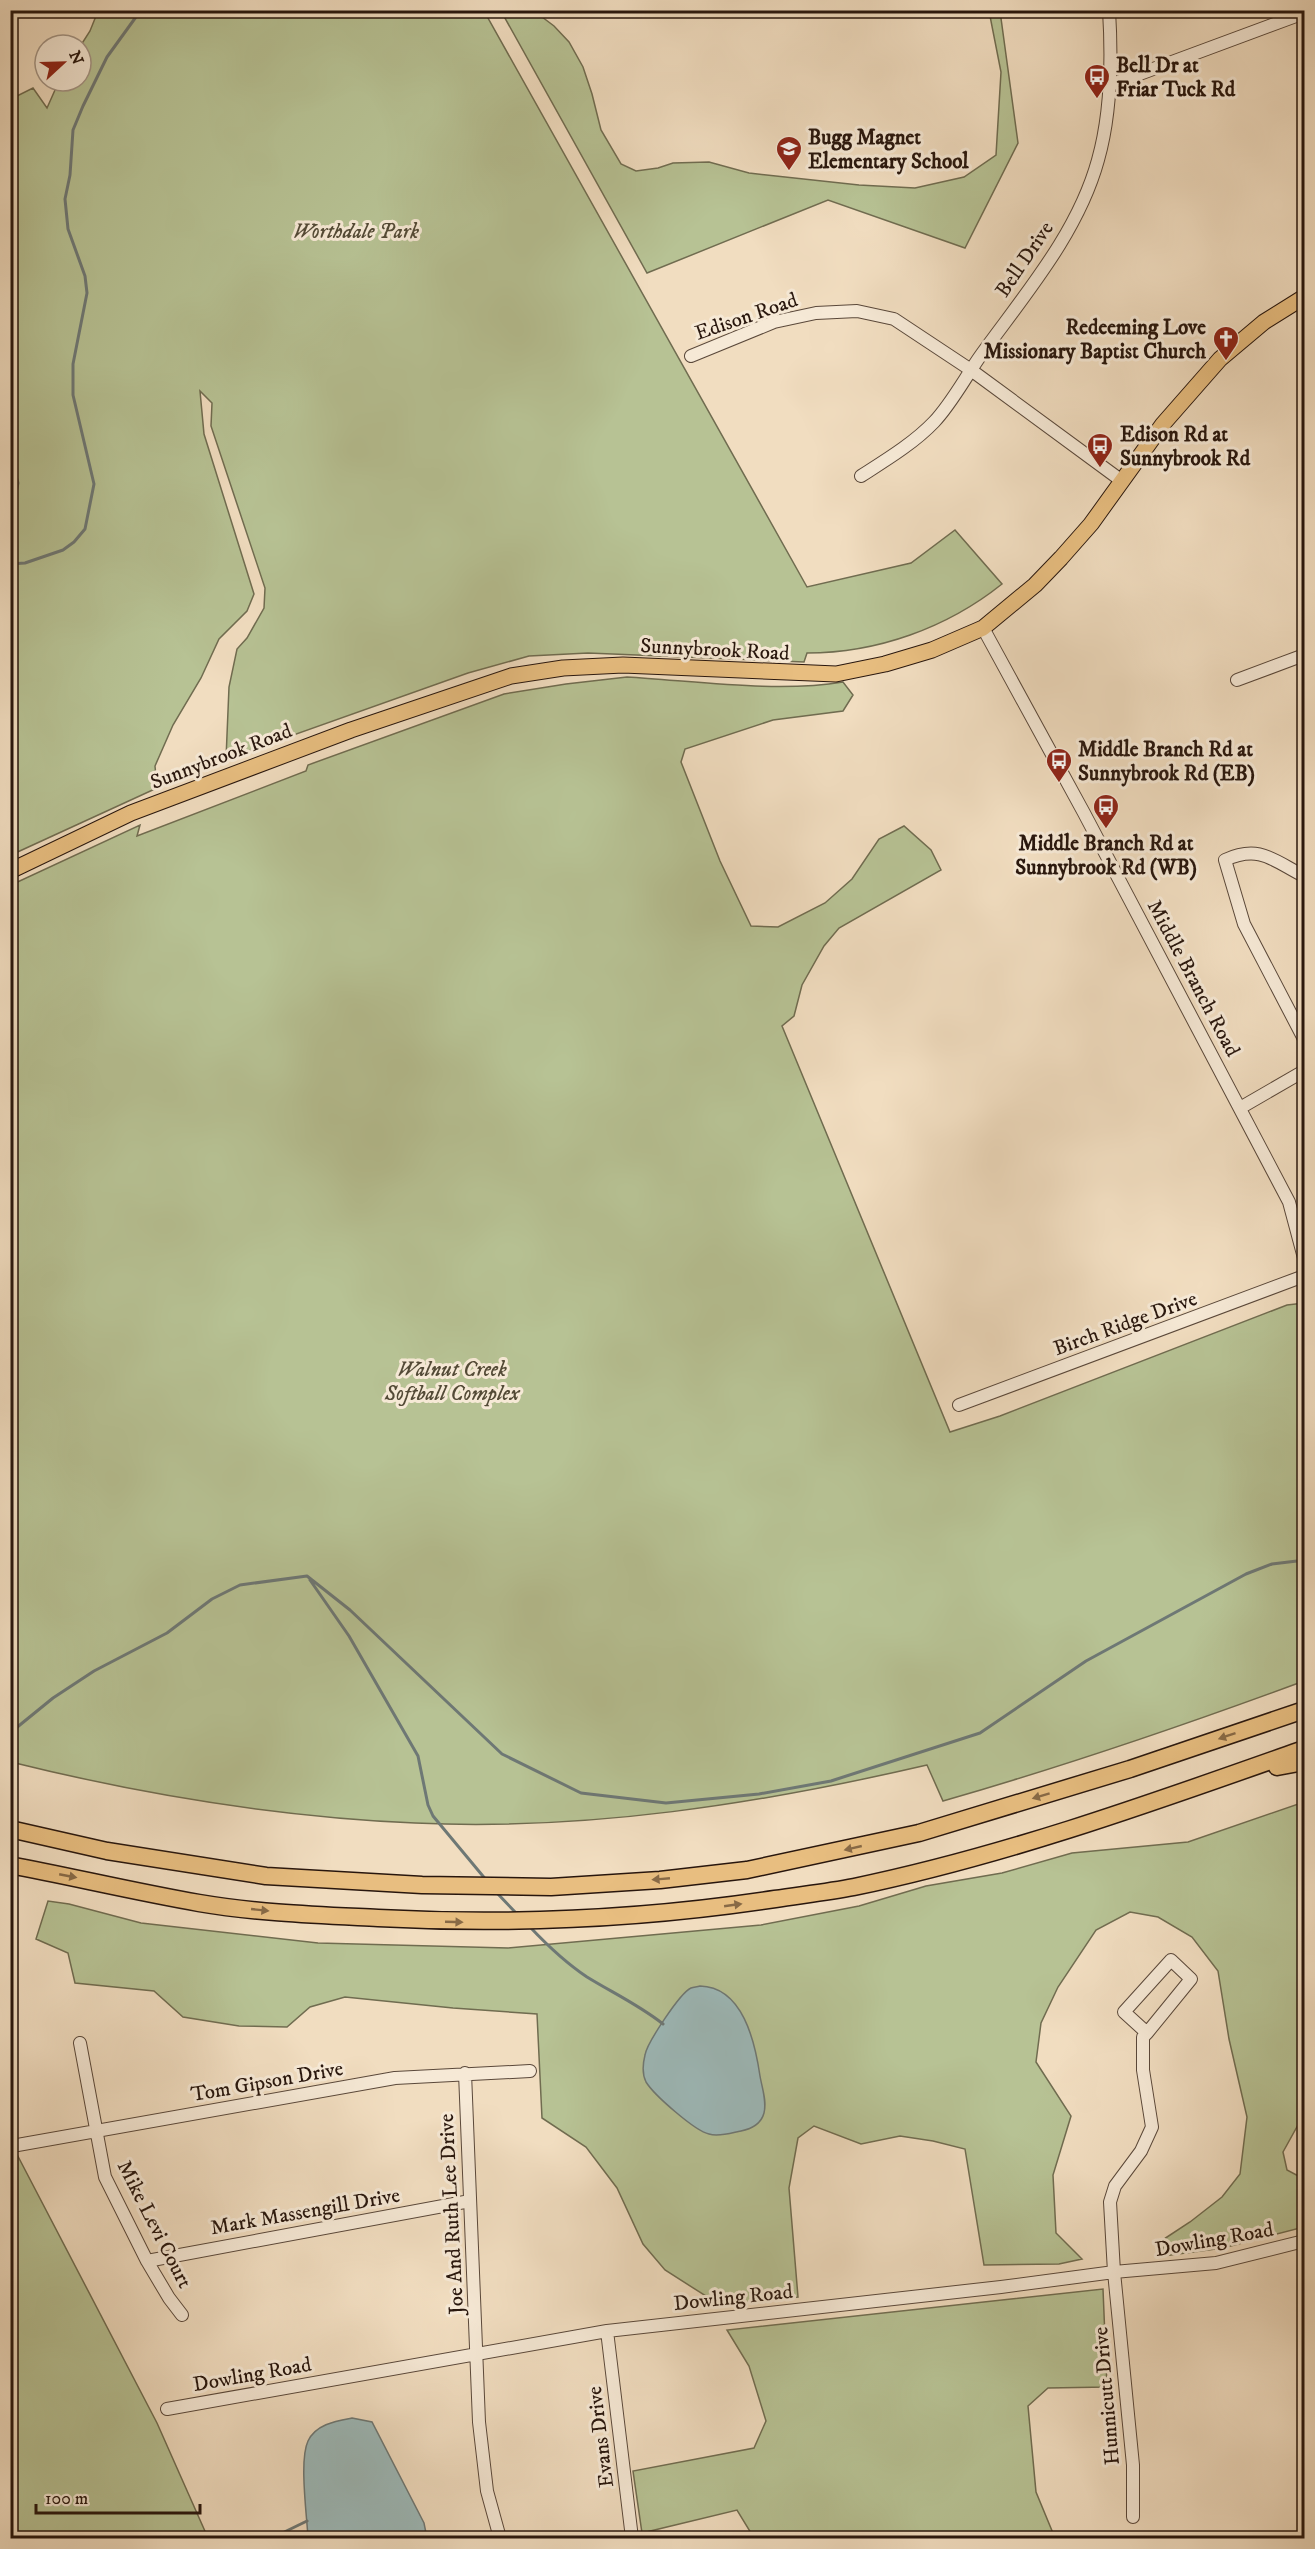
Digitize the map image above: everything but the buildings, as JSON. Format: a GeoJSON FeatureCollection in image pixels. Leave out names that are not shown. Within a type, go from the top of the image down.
{"type":"FeatureCollection","features":[{"type":"Feature","properties":{"kind":"highway"},"geometry":{"type":"LineString","coordinates":[[10,1829],[107,1851],[266,1876],[422,1885],[551,1887],[660,1880],[747,1870],[919,1833],[1130,1769],[1305,1708]]}},
{"type":"Feature","properties":{"kind":"highway"},"geometry":{"type":"LineString","coordinates":[[10,1865],[201,1903],[302,1914],[462,1922],[572,1920],[725,1906],[851,1887],[1001,1849],[1137,1808],[1305,1749]]}},
{"type":"Feature","properties":{"kind":"highway"},"geometry":{"type":"LineString","coordinates":[[1223,1778],[1305,1762]]}},
{"type":"Feature","properties":{"kind":"main road","name":"Sunnybrook Road"},"geometry":{"type":"LineString","coordinates":[[10,872],[131,813],[361,726],[511,676],[562,668],[623,665],[836,674],[885,664],[932,650],[983,628],[1035,585],[1091,524],[1163,424],[1220,359],[1264,322],[1305,297]]}},
{"type":"Feature","properties":{"kind":"street","name":"Bell Drive"},"geometry":{"type":"LineString","coordinates":[[861,476],[895,454],[935,421],[1055,251],[1078,214],[1099,159],[1110,85],[1112,51],[1109,10]]}},
{"type":"Feature","properties":{"kind":"street"},"geometry":{"type":"LineString","coordinates":[[1110,85],[1305,13]]}},
{"type":"Feature","properties":{"kind":"street","name":"Edison Road"},"geometry":{"type":"LineString","coordinates":[[691,356],[774,322],[816,313],[857,311],[894,319],[971,370],[1122,481]]}},
{"type":"Feature","properties":{"kind":"street","name":"Middle Branch Road"},"geometry":{"type":"LineString","coordinates":[[983,628],[1289,1202],[1305,1258]]}},
{"type":"Feature","properties":{"kind":"street"},"geometry":{"type":"LineString","coordinates":[[1238,680],[1305,655]]}},
{"type":"Feature","properties":{"kind":"street"},"geometry":{"type":"LineString","coordinates":[[1305,876],[1256,852],[1241,853],[1225,860],[1244,924],[1305,1039]]}},
{"type":"Feature","properties":{"kind":"street"},"geometry":{"type":"LineString","coordinates":[[1240,1107],[1305,1071]]}},
{"type":"Feature","properties":{"kind":"street","name":"Birch Ridge Drive"},"geometry":{"type":"LineString","coordinates":[[959,1405],[1305,1276]]}},
{"type":"Feature","properties":{"kind":"street"},"geometry":{"type":"LineString","coordinates":[[1171,1960],[1191,1979],[1147,2033],[1124,2012],[1171,1960]]}},
{"type":"Feature","properties":{"kind":"street","name":"Hunnicutt Drive"},"geometry":{"type":"LineString","coordinates":[[1133,2517],[1133,2465],[1114,2272],[1110,2202],[1114,2186],[1141,2151],[1152,2127],[1143,2070],[1143,2037],[1147,2033]]}},
{"type":"Feature","properties":{"kind":"street","name":"Mike Levi Court"},"geometry":{"type":"LineString","coordinates":[[80,2043],[105,2177],[147,2261],[182,2315]]}},
{"type":"Feature","properties":{"kind":"street","name":"Tom Gipson Drive"},"geometry":{"type":"LineString","coordinates":[[12,2146],[395,2078],[530,2071]]}},
{"type":"Feature","properties":{"kind":"street","name":"Joe And Ruth Lee Drive"},"geometry":{"type":"LineString","coordinates":[[465,2073],[479,2422],[487,2491],[500,2538]]}},
{"type":"Feature","properties":{"kind":"street","name":"Mark Massengill Drive"},"geometry":{"type":"LineString","coordinates":[[147,2261],[470,2201]]}},
{"type":"Feature","properties":{"kind":"street","name":"Dowling Road"},"geometry":{"type":"LineString","coordinates":[[167,2409],[607,2331],[1001,2287],[1114,2272],[1215,2263],[1305,2241]]}},
{"type":"Feature","properties":{"kind":"street","name":"Evans Drive"},"geometry":{"type":"LineString","coordinates":[[607,2331],[632,2538]]}},
{"type":"Feature","properties":{"kind":"green space","name":"Worthdale Park"},"geometry":{"type":"Polygon","coordinates":[[[98,11],[484,11],[807,587],[911,563],[955,530],[1002,584],[981,600],[958,613],[910,635],[859,648],[807,653],[804,662],[588,653],[529,656],[468,673],[226,759],[229,687],[237,649],[247,638],[264,608],[265,588],[211,426],[212,403],[200,391],[204,434],[254,594],[247,611],[219,639],[201,678],[173,725],[155,766],[157,788],[11,855],[11,99],[33,88],[33,93],[36,93],[47,108],[54,93],[93,93],[93,33],[89,33],[98,11]]]}},
{"type":"Feature","properties":{"kind":"green space"},"geometry":{"type":"Polygon","coordinates":[[[501,11],[534,11],[554,26],[569,42],[583,67],[601,130],[621,164],[636,171],[673,163],[709,162],[749,173],[859,185],[915,188],[964,177],[996,155],[1001,72],[989,11],[1000,11],[1018,143],[965,248],[828,200],[647,273],[501,11]]]}},
{"type":"Feature","properties":{"kind":"green space","name":"Walnut Creek Softball Complex"},"geometry":{"type":"Polygon","coordinates":[[[627,677],[764,686],[843,682],[853,695],[843,711],[773,720],[685,749],[681,762],[720,861],[751,926],[778,927],[825,903],[852,879],[879,839],[904,826],[931,850],[941,870],[839,928],[824,946],[802,985],[794,1016],[782,1026],[950,1432],[1000,1416],[1287,1305],[1304,1303],[1304,1681],[1125,1744],[943,1801],[927,1765],[800,1792],[672,1812],[544,1823],[415,1823],[313,1816],[212,1803],[111,1785],[11,1762],[11,885],[140,825],[137,836],[306,771],[308,765],[504,694],[627,677]]]}},
{"type":"Feature","properties":{"kind":"green space"},"geometry":{"type":"Polygon","coordinates":[[[1304,1802],[1304,2114],[1283,2152],[1287,2170],[1304,2179],[1304,2227],[1223,2248],[1164,2256],[1164,2239],[1222,2197],[1240,2174],[1247,2117],[1229,2039],[1218,1971],[1192,1937],[1158,1917],[1130,1912],[1096,1930],[1058,1987],[1041,2023],[1036,2062],[1071,2116],[1053,2175],[1056,2233],[1082,2259],[1059,2264],[984,2265],[965,2149],[900,2136],[861,2144],[814,2126],[798,2138],[789,2188],[798,2297],[720,2305],[665,2270],[643,2244],[617,2188],[586,2147],[542,2118],[537,2014],[345,1997],[310,2007],[287,2027],[239,2026],[183,2017],[154,1991],[75,1983],[68,1953],[36,1939],[48,1901],[69,1904],[141,1923],[318,1943],[508,1948],[761,1925],[859,1906],[926,1886],[1002,1873],[1072,1853],[1188,1842],[1304,1802]]]}},
{"type":"Feature","properties":{"kind":"green space"},"geometry":{"type":"Polygon","coordinates":[[[10,2141],[157,2423],[208,2538],[11,2538],[10,2141]]]}},
{"type":"Feature","properties":{"kind":"green space"},"geometry":{"type":"Polygon","coordinates":[[[1103,2289],[1107,2387],[1048,2388],[1028,2406],[1036,2492],[1055,2538],[754,2538],[737,2510],[642,2533],[633,2471],[754,2448],[766,2421],[749,2366],[727,2330],[1103,2289]]]}},
{"type":"Feature","properties":{"kind":"water"},"geometry":{"type":"Polygon","coordinates":[[[700,1986],[715,1989],[737,2006],[755,2048],[765,2108],[763,2117],[758,2123],[745,2130],[717,2135],[703,2131],[685,2120],[666,2103],[650,2088],[645,2079],[643,2068],[645,2055],[658,2030],[686,1992],[700,1986]]]}},
{"type":"Feature","properties":{"kind":"water"},"geometry":{"type":"Polygon","coordinates":[[[352,2418],[372,2422],[424,2523],[427,2538],[308,2538],[304,2461],[308,2441],[321,2427],[352,2418]]]}},
{"type":"Feature","properties":{"kind":"waterway"},"geometry":{"type":"LineString","coordinates":[[10,564],[25,563],[63,550],[74,542],[85,529],[94,484],[73,395],[73,364],[87,293],[85,276],[68,229],[65,199],[70,175],[73,130],[107,57],[141,10]]}},
{"type":"Feature","properties":{"kind":"waterway"},"geometry":{"type":"LineString","coordinates":[[10,456],[18,483],[10,523]]}},
{"type":"Feature","properties":{"kind":"waterway"},"geometry":{"type":"LineString","coordinates":[[10,1733],[53,1698],[94,1671],[167,1633],[212,1599],[240,1585],[307,1576],[350,1610],[502,1754],[581,1793],[666,1803],[759,1794],[831,1781],[980,1733],[1086,1661],[1246,1574],[1272,1564],[1297,1561]]}},
{"type":"Feature","properties":{"kind":"waterway"},"geometry":{"type":"LineString","coordinates":[[310,1580],[349,1636],[418,1756],[428,1805],[433,1816],[487,1881]]}},
{"type":"Feature","properties":{"kind":"waterway"},"geometry":{"type":"LineString","coordinates":[[497,1893],[517,1914]]}},
{"type":"Feature","properties":{"kind":"waterway"},"geometry":{"type":"LineString","coordinates":[[530,1927],[579,1972],[663,2024]]}},
{"type":"Feature","properties":{"kind":"waterway"},"geometry":{"type":"LineString","coordinates":[[272,2538],[307,2521]]}},
{"type":"Feature","properties":{"kind":"place","name":"Bell Dr at Friar Tuck Rd"},"geometry":{"type":"Point","coordinates":[1097,100]}},
{"type":"Feature","properties":{"kind":"place","name":"Bugg Magnet Elementary School"},"geometry":{"type":"Point","coordinates":[789,172]}},
{"type":"Feature","properties":{"kind":"place","name":"Redeeming Love Missionary Baptist Church"},"geometry":{"type":"Point","coordinates":[1226,362]}},
{"type":"Feature","properties":{"kind":"place","name":"Edison Rd at Sunnybrook Rd"},"geometry":{"type":"Point","coordinates":[1100,469]}},
{"type":"Feature","properties":{"kind":"place","name":"Middle Branch Rd at Sunnybrook Rd (EB)"},"geometry":{"type":"Point","coordinates":[1059,784]}},
{"type":"Feature","properties":{"kind":"place","name":"Middle Branch Rd at Sunnybrook Rd (WB)"},"geometry":{"type":"Point","coordinates":[1106,830]}}]}
